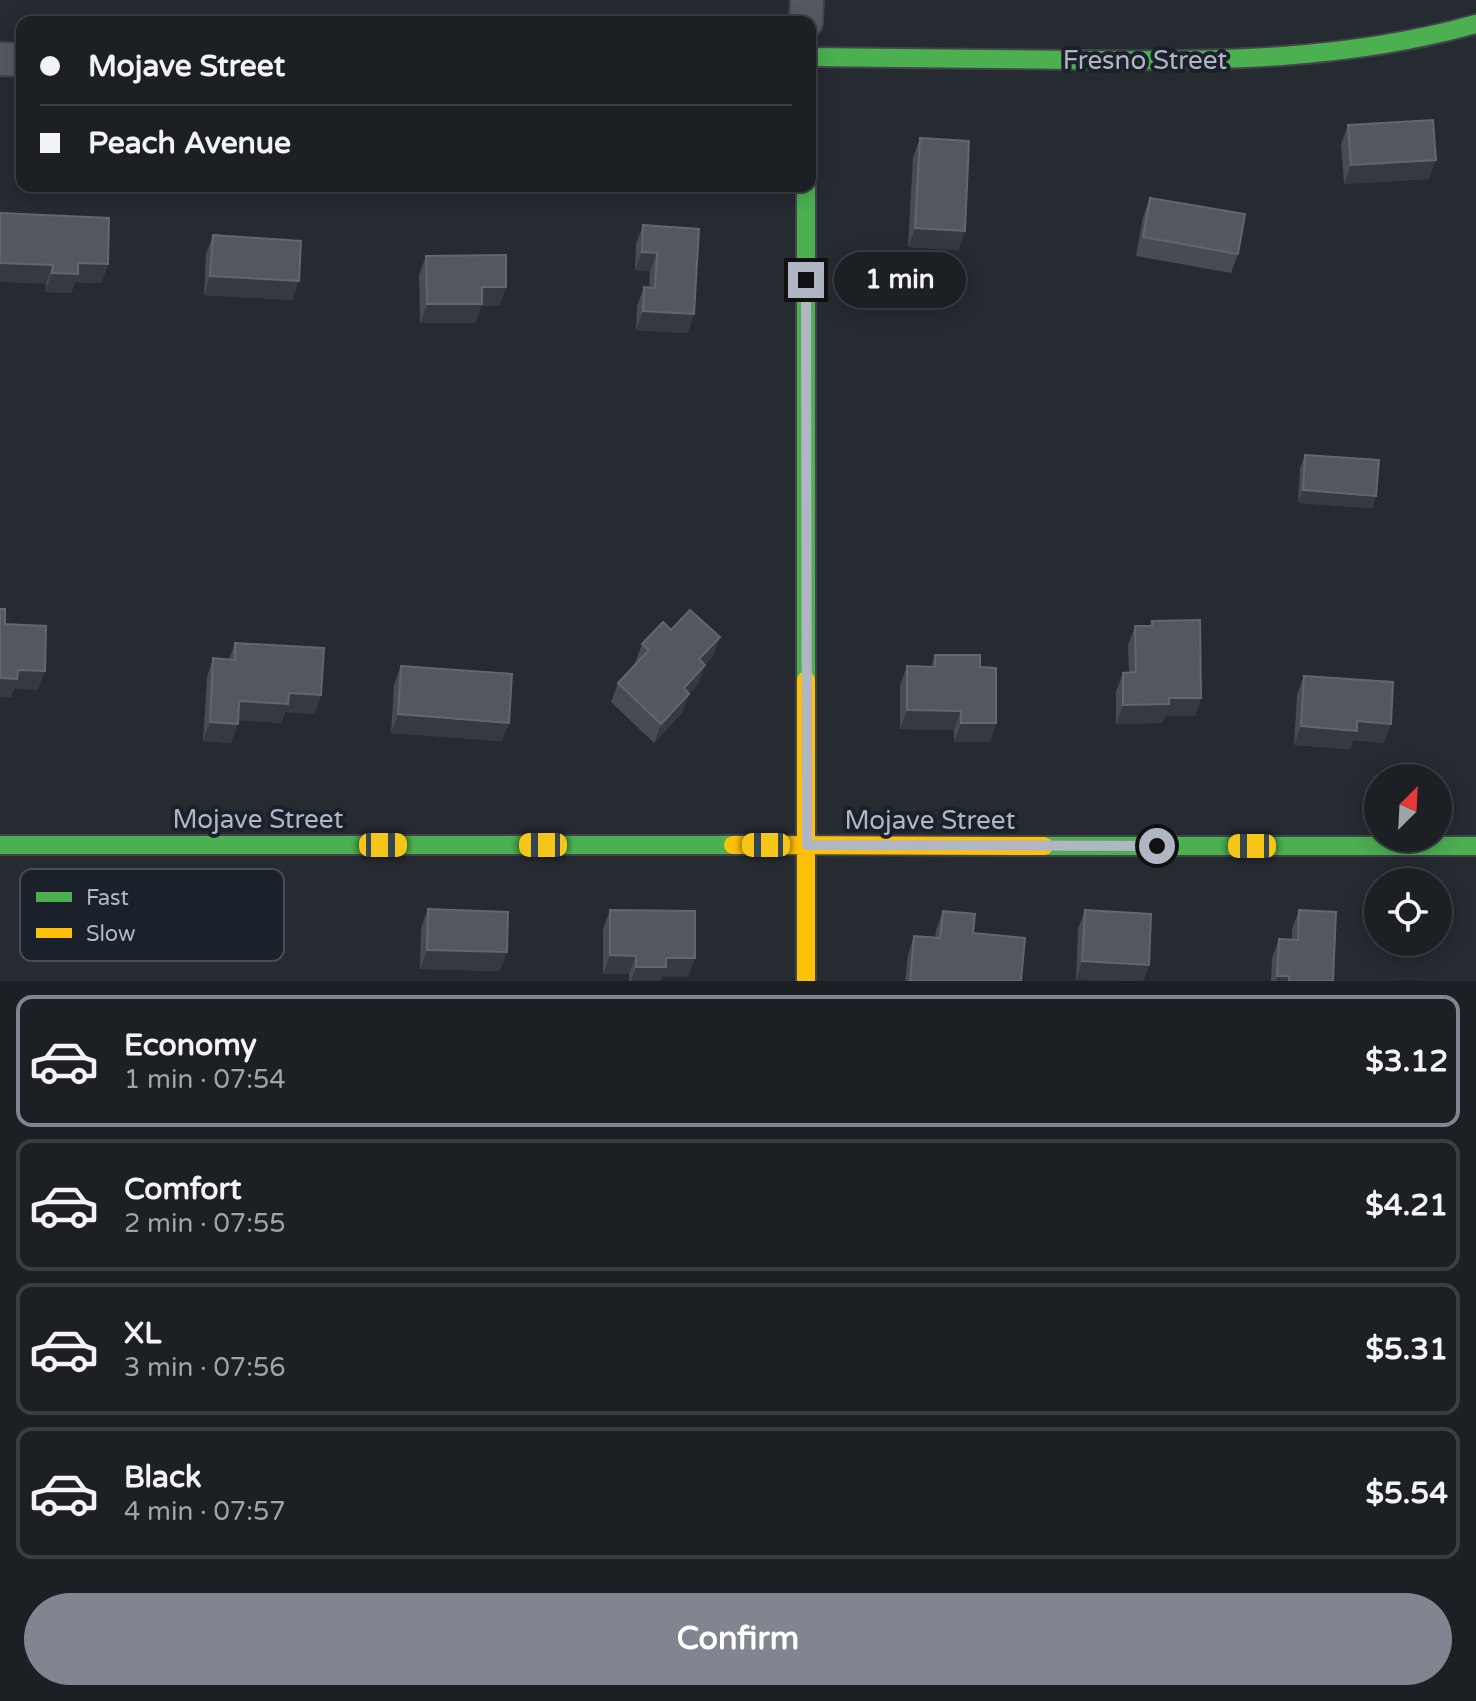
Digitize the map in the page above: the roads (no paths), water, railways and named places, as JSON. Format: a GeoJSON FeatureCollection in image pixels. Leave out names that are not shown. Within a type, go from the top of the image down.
{"type":"FeatureCollection","features":[{"type":"Feature","properties":{"kind":"street","name":"Fresno Street"},"geometry":{"type":"LineString","coordinates":[[816,57],[1210,61],[1324,54],[1443,35],[1476,24]]}},
{"type":"Feature","properties":{"kind":"street"},"geometry":{"type":"LineString","coordinates":[[806,192],[806,981]]}},
{"type":"Feature","properties":{"kind":"street","name":"Mojave Street"},"geometry":{"type":"LineString","coordinates":[[0,845],[1476,846]]}}]}
